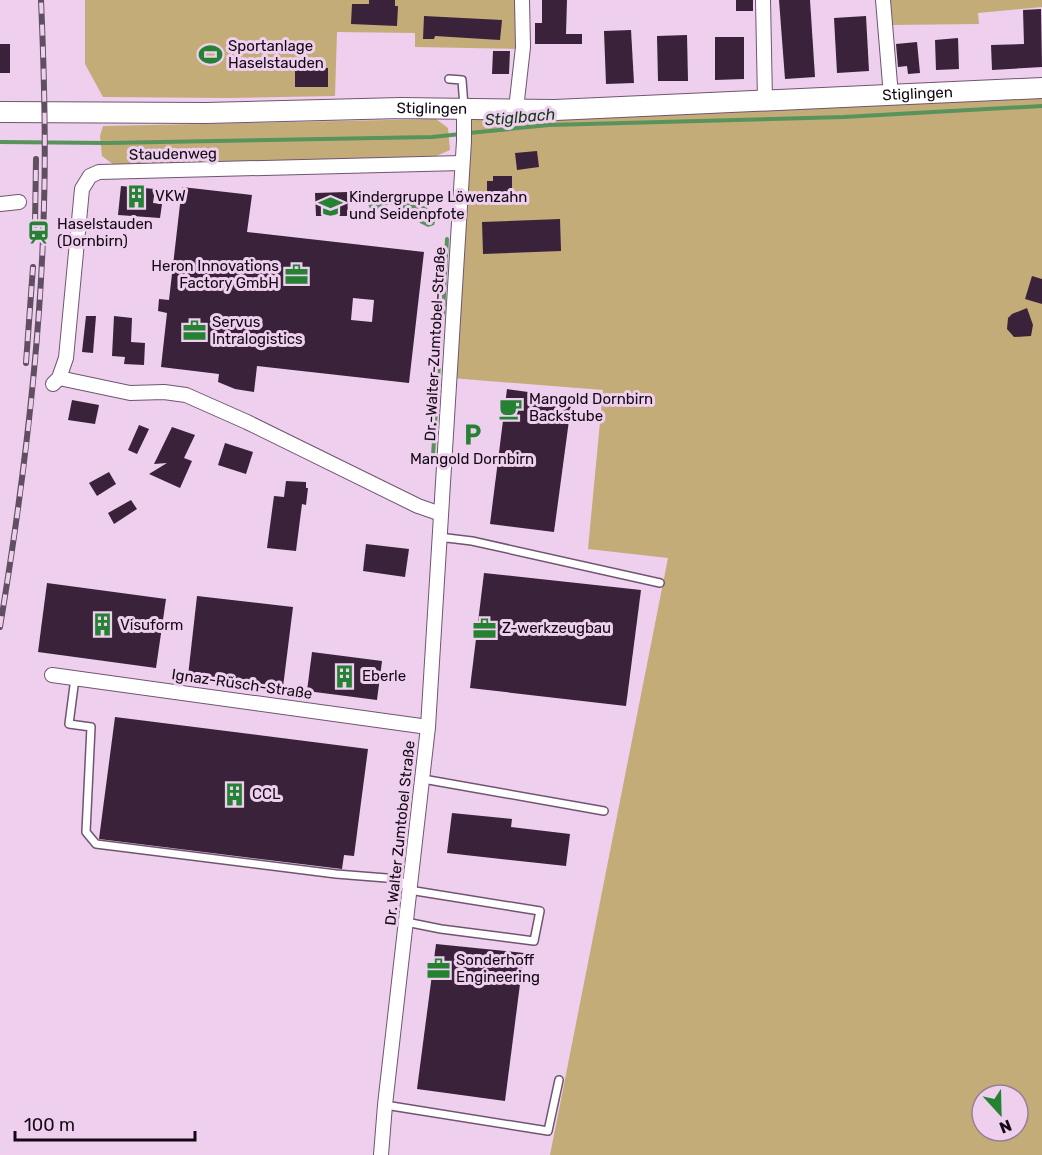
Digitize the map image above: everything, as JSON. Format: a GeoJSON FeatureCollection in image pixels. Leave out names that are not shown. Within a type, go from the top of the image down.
{"type":"FeatureCollection","features":[{"type":"Feature","properties":{"kind":"main road","name":"Stiglingen"},"geometry":{"type":"LineString","coordinates":[[0,112],[206,113],[400,108],[464,117],[516,109],[630,108],[1042,88]]}},
{"type":"Feature","properties":{"kind":"street"},"geometry":{"type":"LineString","coordinates":[[516,109],[523,47],[522,0]]}},
{"type":"Feature","properties":{"kind":"street"},"geometry":{"type":"LineString","coordinates":[[763,0],[765,100]]}},
{"type":"Feature","properties":{"kind":"street"},"geometry":{"type":"LineString","coordinates":[[883,0],[891,96]]}},
{"type":"Feature","properties":{"kind":"street","name":"Dr.-Walter-Zumtobel-Straße"},"geometry":{"type":"LineString","coordinates":[[441,514],[464,117]]}},
{"type":"Feature","properties":{"kind":"street","name":"Staudenweg"},"geometry":{"type":"LineString","coordinates":[[441,514],[418,506],[247,422],[186,395],[164,392],[130,393],[56,381],[66,358],[82,189],[90,176],[99,172],[462,163]]}},
{"type":"Feature","properties":{"kind":"street","name":"Dr. Walter Zumtobel Straße"},"geometry":{"type":"LineString","coordinates":[[381,1155],[428,727],[441,514]]}},
{"type":"Feature","properties":{"kind":"street","name":"Ignaz-Rüsch-Straße"},"geometry":{"type":"LineString","coordinates":[[52,675],[428,727]]}},
{"type":"Feature","properties":{"kind":"lane"},"geometry":{"type":"LineString","coordinates":[[449,79],[462,80],[464,117]]}},
{"type":"Feature","properties":{"kind":"lane"},"geometry":{"type":"LineString","coordinates":[[441,540],[447,538],[472,541],[660,583]]}},
{"type":"Feature","properties":{"kind":"lane"},"geometry":{"type":"LineString","coordinates":[[75,678],[69,724],[91,727],[86,832],[96,844],[336,874],[399,879],[409,890],[540,911],[534,941],[441,929],[406,921]]}},
{"type":"Feature","properties":{"kind":"lane"},"geometry":{"type":"LineString","coordinates":[[423,779],[604,811]]}},
{"type":"Feature","properties":{"kind":"lane"},"geometry":{"type":"LineString","coordinates":[[385,1105],[548,1131],[560,1080]]}},
{"type":"Feature","properties":{"kind":"shaded area","name":"Sportanlage Haselstauden"},"geometry":{"type":"Polygon","coordinates":[[[85,0],[517,0],[520,49],[415,47],[415,33],[337,32],[335,96],[103,97],[85,64],[85,0]]]}},
{"type":"Feature","properties":{"kind":"shaded area"},"geometry":{"type":"Polygon","coordinates":[[[888,0],[1042,0],[1042,7],[978,13],[979,24],[889,25],[888,0]]]}},
{"type":"Feature","properties":{"kind":"shaded area"},"geometry":{"type":"Polygon","coordinates":[[[1042,97],[1042,1155],[550,1155],[668,558],[588,549],[603,390],[451,378],[465,110],[1042,97]]]}},
{"type":"Feature","properties":{"kind":"shaded area"},"geometry":{"type":"Polygon","coordinates":[[[436,119],[448,128],[450,150],[436,156],[114,165],[102,156],[100,136],[103,126],[436,119]]]}},
{"type":"Feature","properties":{"kind":"shaded area"},"geometry":{"type":"Polygon","coordinates":[[[375,190],[403,196],[410,204],[430,208],[435,214],[434,225],[428,227],[420,223],[412,213],[389,204],[375,211],[370,209],[366,198],[375,190]]]}},
{"type":"Feature","properties":{"kind":"building"},"geometry":{"type":"Polygon","coordinates":[[[369,0],[395,0],[395,6],[398,6],[397,26],[351,24],[352,4],[369,4],[369,0]]]}},
{"type":"Feature","properties":{"kind":"building"},"geometry":{"type":"Polygon","coordinates":[[[542,0],[567,0],[566,34],[582,34],[582,44],[535,44],[535,23],[542,23],[542,0]]]}},
{"type":"Feature","properties":{"kind":"building"},"geometry":{"type":"Polygon","coordinates":[[[736,0],[753,0],[753,11],[736,11],[736,0]]]}},
{"type":"Feature","properties":{"kind":"building"},"geometry":{"type":"Polygon","coordinates":[[[779,0],[810,0],[815,77],[785,79],[779,0]]]}},
{"type":"Feature","properties":{"kind":"building"},"geometry":{"type":"Polygon","coordinates":[[[1041,9],[1042,67],[992,70],[991,45],[1024,44],[1023,10],[1041,9]]]}},
{"type":"Feature","properties":{"kind":"building"},"geometry":{"type":"Polygon","coordinates":[[[424,16],[502,20],[500,40],[435,36],[434,39],[423,39],[424,16]]]}},
{"type":"Feature","properties":{"kind":"building"},"geometry":{"type":"Polygon","coordinates":[[[866,16],[869,71],[837,73],[834,18],[866,16]]]}},
{"type":"Feature","properties":{"kind":"building"},"geometry":{"type":"Polygon","coordinates":[[[631,30],[634,83],[606,84],[604,31],[631,30]]]}},
{"type":"Feature","properties":{"kind":"building"},"geometry":{"type":"Polygon","coordinates":[[[687,35],[688,81],[658,81],[657,36],[687,35]]]}},
{"type":"Feature","properties":{"kind":"building"},"geometry":{"type":"Polygon","coordinates":[[[715,37],[744,37],[744,79],[715,80],[715,37]]]}},
{"type":"Feature","properties":{"kind":"building"},"geometry":{"type":"Polygon","coordinates":[[[958,38],[959,69],[936,70],[935,40],[958,38]]]}},
{"type":"Feature","properties":{"kind":"building"},"geometry":{"type":"Polygon","coordinates":[[[917,42],[920,73],[908,74],[907,66],[898,67],[896,44],[917,42]]]}},
{"type":"Feature","properties":{"kind":"building"},"geometry":{"type":"Polygon","coordinates":[[[0,44],[10,44],[10,73],[0,73],[0,44]]]}},
{"type":"Feature","properties":{"kind":"building"},"geometry":{"type":"Polygon","coordinates":[[[493,51],[510,51],[509,74],[492,74],[493,51]]]}},
{"type":"Feature","properties":{"kind":"building"},"geometry":{"type":"Polygon","coordinates":[[[295,68],[328,68],[328,87],[295,87],[295,68]]]}},
{"type":"Feature","properties":{"kind":"building"},"geometry":{"type":"Polygon","coordinates":[[[537,151],[539,167],[517,170],[515,153],[537,151]]]}},
{"type":"Feature","properties":{"kind":"building"},"geometry":{"type":"Polygon","coordinates":[[[493,176],[512,176],[512,201],[487,201],[487,181],[493,181],[493,176]]]}},
{"type":"Feature","properties":{"kind":"building","name":"VKW"},"geometry":{"type":"Polygon","coordinates":[[[121,186],[155,189],[153,203],[162,204],[160,218],[118,215],[121,186]]]}},
{"type":"Feature","properties":{"kind":"building","name":"Heron Innovations Factory GmbH"},"geometry":{"type":"Polygon","coordinates":[[[182,187],[252,195],[247,232],[424,252],[409,383],[257,366],[254,392],[235,389],[218,382],[219,374],[161,367],[167,313],[158,311],[159,299],[169,300],[182,187]],[[353,298],[351,320],[372,322],[374,300],[353,298]]]}},
{"type":"Feature","properties":{"kind":"building"},"geometry":{"type":"Polygon","coordinates":[[[347,192],[348,216],[316,216],[315,193],[347,192]]]}},
{"type":"Feature","properties":{"kind":"building"},"geometry":{"type":"Polygon","coordinates":[[[560,219],[561,251],[483,254],[482,222],[560,219]]]}},
{"type":"Feature","properties":{"kind":"building"},"geometry":{"type":"Polygon","coordinates":[[[1032,276],[1042,279],[1042,304],[1025,299],[1032,276]]]}},
{"type":"Feature","properties":{"kind":"building"},"geometry":{"type":"Polygon","coordinates":[[[1027,308],[1033,325],[1031,336],[1014,337],[1007,329],[1008,318],[1027,308]]]}},
{"type":"Feature","properties":{"kind":"building"},"geometry":{"type":"Polygon","coordinates":[[[86,316],[96,316],[93,353],[82,352],[86,316]]]}},
{"type":"Feature","properties":{"kind":"building"},"geometry":{"type":"Polygon","coordinates":[[[114,316],[132,318],[131,342],[145,343],[144,365],[124,364],[125,357],[112,356],[114,316]]]}},
{"type":"Feature","properties":{"kind":"building","name":"Mangold Dornbirn Backstube"},"geometry":{"type":"Polygon","coordinates":[[[507,389],[572,398],[554,532],[490,524],[507,389]]]}},
{"type":"Feature","properties":{"kind":"building"},"geometry":{"type":"Polygon","coordinates":[[[72,400],[99,405],[95,424],[68,420],[72,400]]]}},
{"type":"Feature","properties":{"kind":"building"},"geometry":{"type":"Polygon","coordinates":[[[139,425],[149,429],[137,454],[128,450],[139,425]]]}},
{"type":"Feature","properties":{"kind":"building"},"geometry":{"type":"Polygon","coordinates":[[[172,427],[195,435],[184,458],[192,461],[180,488],[149,474],[167,463],[154,464],[172,427]]]}},
{"type":"Feature","properties":{"kind":"building"},"geometry":{"type":"Polygon","coordinates":[[[225,443],[253,452],[246,474],[218,465],[225,443]]]}},
{"type":"Feature","properties":{"kind":"building"},"geometry":{"type":"Polygon","coordinates":[[[109,472],[116,484],[97,496],[89,483],[109,472]]]}},
{"type":"Feature","properties":{"kind":"building"},"geometry":{"type":"Polygon","coordinates":[[[286,481],[306,482],[306,488],[308,488],[306,505],[302,504],[296,551],[267,548],[274,496],[284,497],[286,481]]]}},
{"type":"Feature","properties":{"kind":"building"},"geometry":{"type":"Polygon","coordinates":[[[131,500],[137,509],[114,524],[108,513],[131,500]]]}},
{"type":"Feature","properties":{"kind":"building"},"geometry":{"type":"Polygon","coordinates":[[[366,544],[409,549],[405,577],[363,571],[366,544]]]}},
{"type":"Feature","properties":{"kind":"building"},"geometry":{"type":"Polygon","coordinates":[[[484,573],[641,590],[626,706],[470,688],[484,573]]]}},
{"type":"Feature","properties":{"kind":"building","name":"Visuform"},"geometry":{"type":"Polygon","coordinates":[[[47,583],[166,599],[156,668],[38,652],[47,583]]]}},
{"type":"Feature","properties":{"kind":"building"},"geometry":{"type":"Polygon","coordinates":[[[197,596],[293,607],[283,687],[188,676],[197,596]]]}},
{"type":"Feature","properties":{"kind":"building","name":"Eberle"},"geometry":{"type":"Polygon","coordinates":[[[312,652],[382,661],[377,700],[307,691],[312,652]]]}},
{"type":"Feature","properties":{"kind":"building","name":"CCL"},"geometry":{"type":"Polygon","coordinates":[[[115,717],[368,749],[354,856],[344,855],[342,869],[99,839],[115,717]]]}},
{"type":"Feature","properties":{"kind":"building"},"geometry":{"type":"Polygon","coordinates":[[[452,813],[512,819],[511,827],[570,834],[566,866],[447,853],[452,813]]]}},
{"type":"Feature","properties":{"kind":"building"},"geometry":{"type":"Polygon","coordinates":[[[436,944],[524,953],[505,1101],[417,1089],[436,944]]]}},
{"type":"Feature","properties":{"kind":"waterway","name":"Stiglbach"},"geometry":{"type":"LineString","coordinates":[[469,133],[549,125],[844,117],[1042,106]]}},
{"type":"Feature","properties":{"kind":"waterway","name":"Stiglbach"},"geometry":{"type":"LineString","coordinates":[[0,142],[107,143],[432,137],[461,134]]}},
{"type":"Feature","properties":{"kind":"waterway"},"geometry":{"type":"LineString","coordinates":[[443,314],[447,239]]}},
{"type":"Feature","properties":{"kind":"waterway"},"geometry":{"type":"LineString","coordinates":[[433,456],[441,332]]}},
{"type":"Feature","properties":{"kind":"railway"},"geometry":{"type":"LineString","coordinates":[[0,627],[30,417],[39,311],[45,154],[41,0]]}},
{"type":"Feature","properties":{"kind":"railway"},"geometry":{"type":"LineString","coordinates":[[35,225],[36,159]]}},
{"type":"Feature","properties":{"kind":"railway"},"geometry":{"type":"LineString","coordinates":[[26,363],[33,267]]}},
{"type":"Feature","properties":{"kind":"place","name":"Sportanlage Haselstauden"},"geometry":{"type":"Point","coordinates":[210,55]}},
{"type":"Feature","properties":{"kind":"place","name":"VKW"},"geometry":{"type":"Point","coordinates":[137,196]}},
{"type":"Feature","properties":{"kind":"place","name":"Kindergruppe Löwenzahn und Seidenpfote"},"geometry":{"type":"Point","coordinates":[331,206]}},
{"type":"Feature","properties":{"kind":"place","name":"Haselstauden (Dornbirn)"},"geometry":{"type":"Point","coordinates":[39,233]}},
{"type":"Feature","properties":{"kind":"place","name":"Heron Innovations Factory GmbH"},"geometry":{"type":"Point","coordinates":[297,275]}},
{"type":"Feature","properties":{"kind":"place","name":"Servus Intralogistics"},"geometry":{"type":"Point","coordinates":[194,331]}},
{"type":"Feature","properties":{"kind":"place","name":"Mangold Dornbirn Backstube"},"geometry":{"type":"Point","coordinates":[511,408]}},
{"type":"Feature","properties":{"kind":"place","name":"Mangold Dornbirn"},"geometry":{"type":"Point","coordinates":[472,435]}},
{"type":"Feature","properties":{"kind":"place","name":"Visuform"},"geometry":{"type":"Point","coordinates":[102,625]}},
{"type":"Feature","properties":{"kind":"place","name":"Z-werkzeugbau"},"geometry":{"type":"Point","coordinates":[484,628]}},
{"type":"Feature","properties":{"kind":"place","name":"Eberle"},"geometry":{"type":"Point","coordinates":[344,676]}},
{"type":"Feature","properties":{"kind":"place","name":"CCL"},"geometry":{"type":"Point","coordinates":[234,794]}},
{"type":"Feature","properties":{"kind":"place","name":"Sonderhoff Engineering"},"geometry":{"type":"Point","coordinates":[438,969]}}]}
